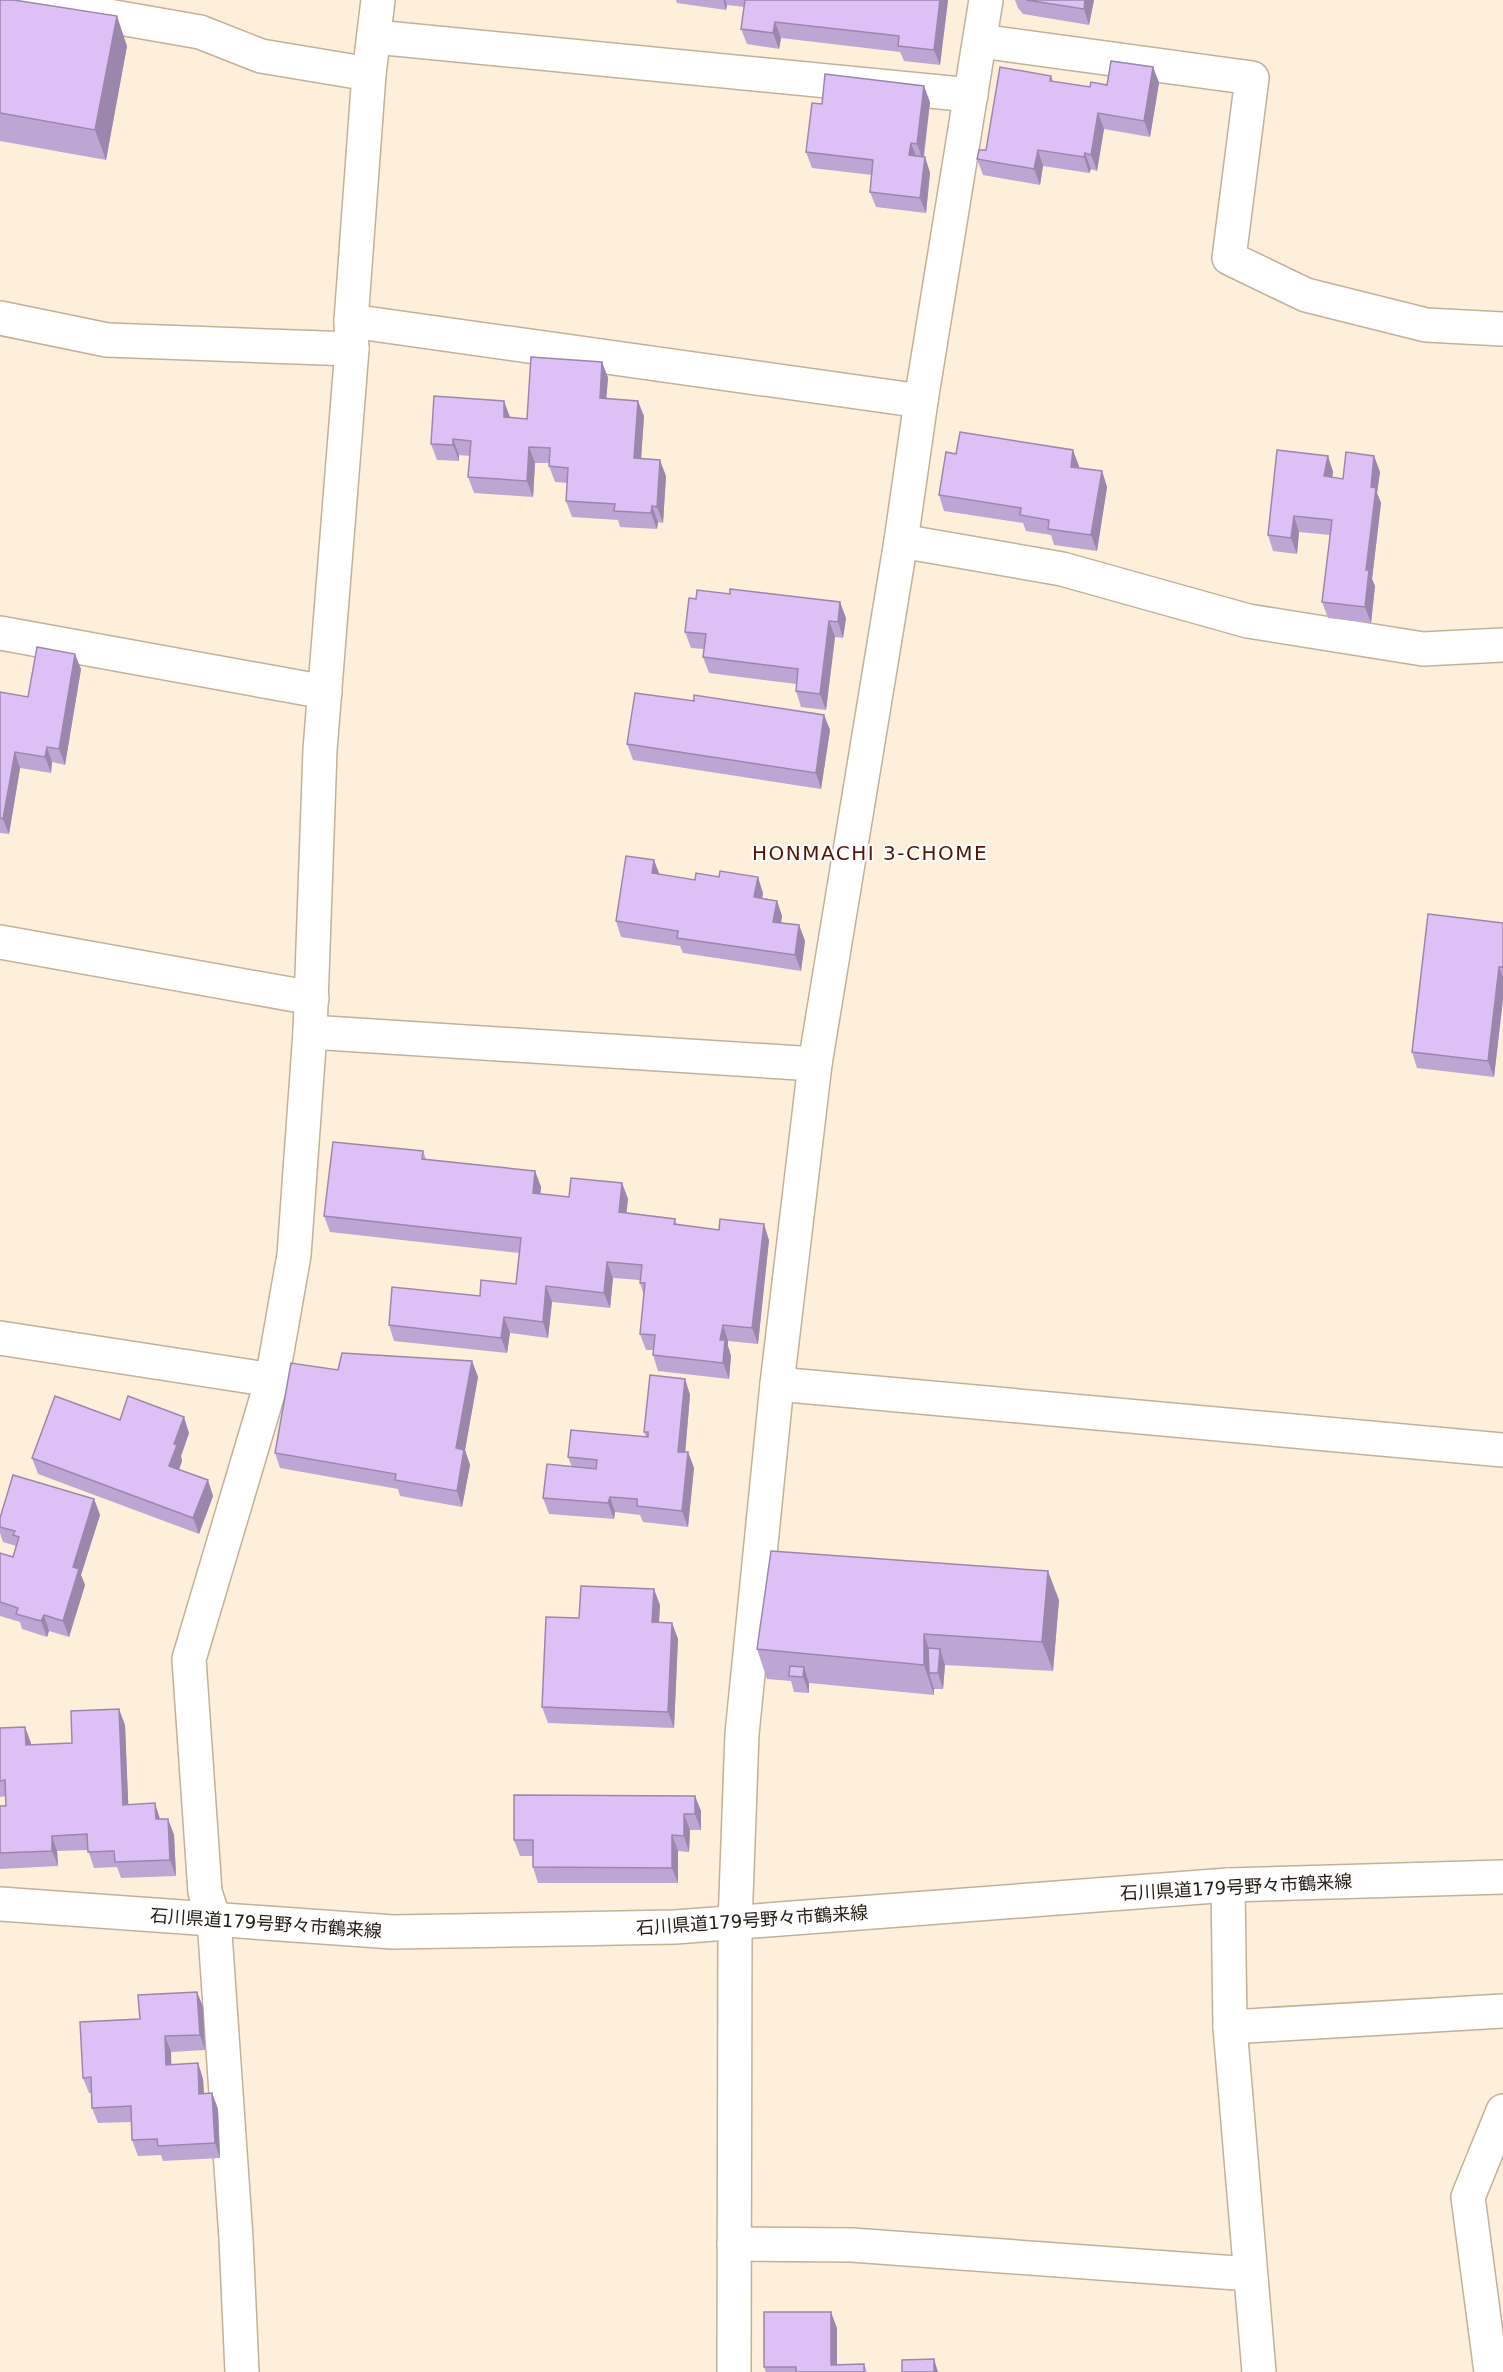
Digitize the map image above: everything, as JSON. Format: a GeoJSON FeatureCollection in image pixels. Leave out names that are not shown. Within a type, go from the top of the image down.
{"type":"FeatureCollection","features":[{"type":"Feature","properties":{"kind":"street"},"geometry":{"type":"LineString","coordinates":[[17,0],[200,32],[261,56],[369,75]]}},
{"type":"Feature","properties":{"kind":"street"},"geometry":{"type":"LineString","coordinates":[[242,2372],[236,2238],[214,1919],[205,1892],[189,1659],[272,1380],[294,1255],[312,998],[320,750],[369,75],[378,0]]}},
{"type":"Feature","properties":{"kind":"street"},"geometry":{"type":"LineString","coordinates":[[734,2372],[735,1924],[742,1734],[777,1384],[815,1064],[901,541],[921,401],[986,0]]}},
{"type":"Feature","properties":{"kind":"street"},"geometry":{"type":"LineString","coordinates":[[375,37],[971,95]]}},
{"type":"Feature","properties":{"kind":"street"},"geometry":{"type":"LineString","coordinates":[[980,41],[1252,78],[1229,258],[1306,295],[1426,325],[1503,329]]}},
{"type":"Feature","properties":{"kind":"street"},"geometry":{"type":"LineString","coordinates":[[0,318],[107,340],[351,335],[921,401]]}},
{"type":"Feature","properties":{"kind":"street"},"geometry":{"type":"LineString","coordinates":[[901,541],[1062,569],[1248,621],[1423,649],[1503,645]]}},
{"type":"Feature","properties":{"kind":"street"},"geometry":{"type":"LineString","coordinates":[[0,633],[325,692]]}},
{"type":"Feature","properties":{"kind":"street"},"geometry":{"type":"LineString","coordinates":[[0,942],[312,998]]}},
{"type":"Feature","properties":{"kind":"street"},"geometry":{"type":"LineString","coordinates":[[310,1032],[815,1064]]}},
{"type":"Feature","properties":{"kind":"street"},"geometry":{"type":"LineString","coordinates":[[0,1338],[272,1380]]}},
{"type":"Feature","properties":{"kind":"street"},"geometry":{"type":"LineString","coordinates":[[777,1384],[1503,1450]]}},
{"type":"Feature","properties":{"kind":"street","name":"石川県道179号野々市鶴来線"},"geometry":{"type":"LineString","coordinates":[[0,1904],[393,1932],[675,1927],[1228,1885],[1503,1877]]}},
{"type":"Feature","properties":{"kind":"street"},"geometry":{"type":"LineString","coordinates":[[1228,1885],[1230,2027],[1258,2372]]}},
{"type":"Feature","properties":{"kind":"street"},"geometry":{"type":"LineString","coordinates":[[1230,2027],[1503,2011]]}},
{"type":"Feature","properties":{"kind":"street"},"geometry":{"type":"LineString","coordinates":[[1491,2372],[1468,2197],[1503,2111]]}},
{"type":"Feature","properties":{"kind":"street"},"geometry":{"type":"LineString","coordinates":[[734,2244],[852,2245],[1250,2274]]}},
{"type":"Feature","properties":{"kind":"building"},"geometry":{"type":"Polygon","coordinates":[[[0,0],[14,0],[117,16],[95,130],[0,113],[0,0]]]}},
{"type":"Feature","properties":{"kind":"building"},"geometry":{"type":"Polygon","coordinates":[[[745,0],[940,0],[934,50],[898,46],[899,36],[775,22],[773,33],[741,29],[745,0]]]}},
{"type":"Feature","properties":{"kind":"building"},"geometry":{"type":"Polygon","coordinates":[[[1026,0],[1085,0],[1084,9],[1026,0]]]}},
{"type":"Feature","properties":{"kind":"building"},"geometry":{"type":"Polygon","coordinates":[[[1111,61],[1153,67],[1144,121],[1098,113],[1091,155],[1085,153],[1084,157],[1038,150],[1034,169],[977,159],[979,150],[986,150],[1000,67],[1051,76],[1050,81],[1090,87],[1091,82],[1107,85],[1111,61]]]}},
{"type":"Feature","properties":{"kind":"building"},"geometry":{"type":"Polygon","coordinates":[[[825,74],[924,86],[917,144],[911,143],[909,155],[925,157],[920,198],[870,192],[873,160],[806,152],[812,103],[822,104],[825,74]]]}},
{"type":"Feature","properties":{"kind":"building"},"geometry":{"type":"Polygon","coordinates":[[[531,357],[602,362],[600,398],[638,401],[634,458],[660,460],[657,507],[652,506],[651,513],[614,511],[615,504],[566,501],[568,468],[549,466],[550,448],[529,447],[527,481],[468,477],[471,441],[453,439],[453,445],[431,444],[434,396],[504,401],[504,417],[527,419],[531,357]]]}},
{"type":"Feature","properties":{"kind":"building"},"geometry":{"type":"Polygon","coordinates":[[[960,432],[1073,450],[1071,467],[1102,471],[1091,535],[1048,529],[1049,520],[1020,515],[1021,508],[939,495],[946,452],[956,454],[960,432]]]}},
{"type":"Feature","properties":{"kind":"building"},"geometry":{"type":"Polygon","coordinates":[[[1277,450],[1328,456],[1324,476],[1343,479],[1346,452],[1374,456],[1371,487],[1376,488],[1366,570],[1369,570],[1365,607],[1322,602],[1332,520],[1294,516],[1291,538],[1268,535],[1277,450]]]}},
{"type":"Feature","properties":{"kind":"building"},"geometry":{"type":"Polygon","coordinates":[[[730,589],[840,602],[838,622],[829,621],[820,694],[796,691],[798,669],[703,657],[706,634],[685,632],[689,598],[696,599],[697,590],[730,594],[730,589]]]}},
{"type":"Feature","properties":{"kind":"building"},"geometry":{"type":"Polygon","coordinates":[[[37,647],[75,654],[59,749],[47,747],[45,757],[15,752],[3,819],[0,818],[0,692],[28,697],[37,647]]]}},
{"type":"Feature","properties":{"kind":"building"},"geometry":{"type":"Polygon","coordinates":[[[635,693],[694,701],[694,695],[824,715],[816,773],[627,744],[635,693]]]}},
{"type":"Feature","properties":{"kind":"building"},"geometry":{"type":"Polygon","coordinates":[[[626,856],[654,860],[652,873],[695,880],[696,873],[719,877],[720,871],[758,877],[754,897],[777,901],[773,922],[799,925],[795,955],[677,938],[678,931],[616,921],[626,856]]]}},
{"type":"Feature","properties":{"kind":"building"},"geometry":{"type":"Polygon","coordinates":[[[1428,914],[1503,923],[1503,967],[1499,967],[1488,1061],[1412,1052],[1428,914]]]}},
{"type":"Feature","properties":{"kind":"building"},"geometry":{"type":"Polygon","coordinates":[[[333,1142],[423,1151],[422,1159],[535,1171],[533,1193],[569,1197],[571,1178],[622,1183],[619,1212],[675,1219],[674,1224],[719,1230],[720,1219],[764,1224],[752,1328],[723,1325],[720,1340],[725,1340],[723,1363],[653,1355],[655,1335],[640,1334],[645,1283],[640,1283],[642,1265],[607,1262],[604,1293],[546,1286],[543,1322],[504,1317],[501,1338],[389,1325],[392,1287],[480,1296],[481,1280],[516,1284],[521,1238],[324,1216],[333,1142]]]}},
{"type":"Feature","properties":{"kind":"building"},"geometry":{"type":"Polygon","coordinates":[[[342,1353],[472,1361],[456,1448],[464,1450],[457,1491],[395,1480],[396,1474],[275,1453],[291,1363],[338,1370],[342,1353]]]}},
{"type":"Feature","properties":{"kind":"building"},"geometry":{"type":"Polygon","coordinates":[[[650,1375],[685,1379],[678,1452],[688,1452],[682,1511],[637,1506],[637,1499],[610,1497],[608,1503],[543,1498],[547,1464],[596,1469],[597,1460],[568,1457],[571,1430],[648,1437],[648,1432],[644,1432],[650,1375]]]}},
{"type":"Feature","properties":{"kind":"building"},"geometry":{"type":"Polygon","coordinates":[[[55,1396],[120,1420],[128,1396],[184,1417],[169,1466],[208,1480],[193,1518],[32,1458],[55,1396]]]}},
{"type":"Feature","properties":{"kind":"building"},"geometry":{"type":"Polygon","coordinates":[[[13,1475],[94,1499],[73,1567],[79,1569],[63,1621],[44,1615],[41,1621],[16,1614],[18,1608],[0,1602],[0,1553],[13,1557],[19,1537],[13,1535],[15,1531],[0,1527],[0,1518],[13,1475]]]}},
{"type":"Feature","properties":{"kind":"building"},"geometry":{"type":"Polygon","coordinates":[[[771,1551],[1048,1571],[1042,1642],[924,1634],[924,1665],[757,1649],[771,1551]]]}},
{"type":"Feature","properties":{"kind":"building"},"geometry":{"type":"Polygon","coordinates":[[[581,1586],[654,1589],[652,1622],[672,1623],[668,1712],[542,1707],[546,1617],[579,1618],[581,1586]]]}},
{"type":"Feature","properties":{"kind":"building"},"geometry":{"type":"Polygon","coordinates":[[[928,1648],[940,1649],[938,1673],[929,1673],[928,1648]]]}},
{"type":"Feature","properties":{"kind":"building"},"geometry":{"type":"Polygon","coordinates":[[[790,1666],[804,1667],[803,1677],[789,1676],[790,1666]]]}},
{"type":"Feature","properties":{"kind":"building"},"geometry":{"type":"Polygon","coordinates":[[[119,1709],[123,1805],[155,1803],[156,1819],[168,1819],[170,1860],[115,1862],[114,1851],[88,1852],[87,1834],[52,1836],[52,1851],[0,1853],[0,1806],[6,1806],[5,1780],[0,1781],[0,1728],[25,1727],[26,1745],[72,1743],[71,1711],[119,1709]]]}},
{"type":"Feature","properties":{"kind":"building"},"geometry":{"type":"Polygon","coordinates":[[[514,1795],[695,1796],[695,1814],[684,1814],[684,1836],[672,1835],[672,1868],[533,1867],[533,1840],[514,1840],[514,1795]]]}},
{"type":"Feature","properties":{"kind":"building"},"geometry":{"type":"Polygon","coordinates":[[[197,1992],[200,2035],[165,2036],[166,2065],[198,2063],[199,2094],[212,2093],[215,2143],[158,2146],[157,2139],[132,2140],[131,2106],[92,2108],[91,2077],[83,2078],[80,2022],[140,2019],[138,1995],[197,1992]]]}},
{"type":"Feature","properties":{"kind":"building"},"geometry":{"type":"Polygon","coordinates":[[[764,2312],[831,2312],[831,2365],[864,2364],[864,2372],[796,2372],[796,2367],[764,2367],[764,2312]]]}},
{"type":"Feature","properties":{"kind":"building"},"geometry":{"type":"Polygon","coordinates":[[[934,2359],[934,2372],[902,2372],[902,2360],[934,2359]]]}},
{"type":"Feature","properties":{"kind":"district","name":"HONMACHI 3-CHOME"},"geometry":{"type":"Point","coordinates":[870,853]}}]}
